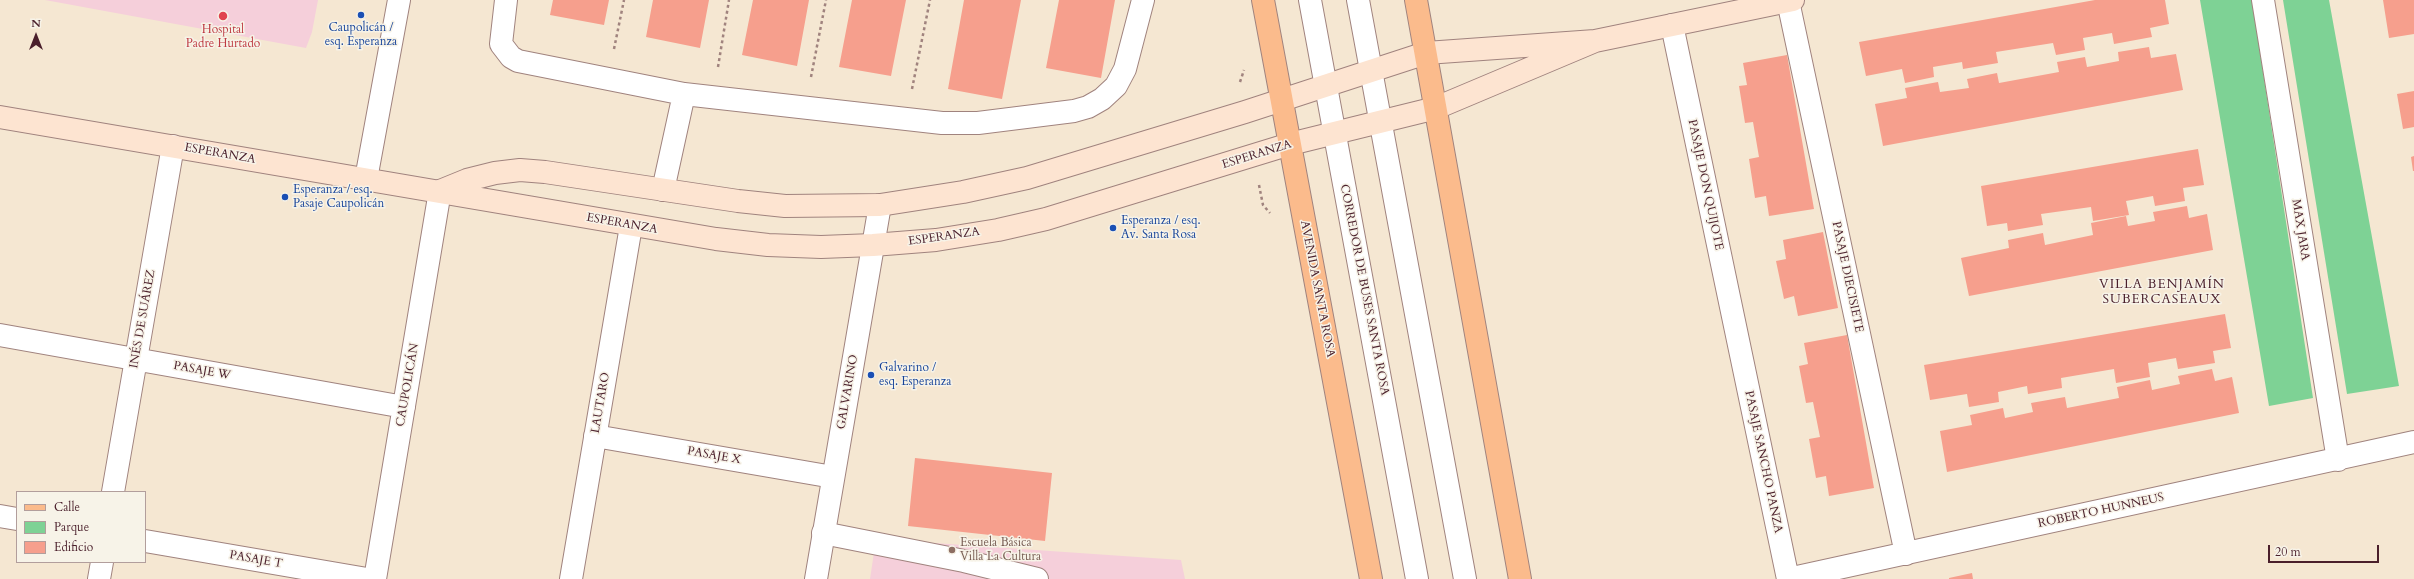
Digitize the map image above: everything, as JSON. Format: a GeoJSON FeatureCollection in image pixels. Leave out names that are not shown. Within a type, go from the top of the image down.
{"type":"FeatureCollection","features":[{"type":"Feature","properties":{"kind":"main road","name":"AVENIDA SANTA ROSA"},"geometry":{"type":"LineString","coordinates":[[1263,0],[1371,579]]}},
{"type":"Feature","properties":{"kind":"main road"},"geometry":{"type":"LineString","coordinates":[[1416,0],[1520,579]]}},
{"type":"Feature","properties":{"kind":"street"},"geometry":{"type":"LineString","coordinates":[[366,179],[399,0]]}},
{"type":"Feature","properties":{"kind":"street"},"geometry":{"type":"LineString","coordinates":[[506,0],[501,44],[511,57],[518,61],[684,94],[906,119],[978,123],[1013,120],[1088,107],[1102,99],[1116,86],[1125,69],[1143,0]]}},
{"type":"Feature","properties":{"kind":"street","name":"CORREDOR DE BUSES SANTA ROSA"},"geometry":{"type":"LineString","coordinates":[[1310,0],[1418,579]]}},
{"type":"Feature","properties":{"kind":"street"},"geometry":{"type":"LineString","coordinates":[[1358,0],[1465,579]]}},
{"type":"Feature","properties":{"kind":"street"},"geometry":{"type":"LineString","coordinates":[[440,191],[467,180],[494,173],[520,170],[785,206],[880,205],[963,192],[1027,178],[1282,100],[1426,53],[1595,41],[1791,0]]}},
{"type":"Feature","properties":{"kind":"street","name":"PASAJE DIECISIETE"},"geometry":{"type":"LineString","coordinates":[[1791,0],[1906,554]]}},
{"type":"Feature","properties":{"kind":"street","name":"MAX JARA"},"geometry":{"type":"LineString","coordinates":[[2263,0],[2338,460]]}},
{"type":"Feature","properties":{"kind":"street","name":"PASAJE DON QUIJOTE"},"geometry":{"type":"LineString","coordinates":[[1672,25],[1739,345]]}},
{"type":"Feature","properties":{"kind":"street","name":"ESPERANZA"},"geometry":{"type":"LineString","coordinates":[[0,117],[440,191],[631,226],[768,245],[821,247],[873,245],[936,240],[998,230],[1046,219],[1290,144],[1436,108],[1595,41]]}},
{"type":"Feature","properties":{"kind":"street"},"geometry":{"type":"LineString","coordinates":[[663,190],[684,94]]}},
{"type":"Feature","properties":{"kind":"street","name":"INÉS DE SUÁREZ"},"geometry":{"type":"LineString","coordinates":[[114,491],[173,146]]}},
{"type":"Feature","properties":{"kind":"street","name":"CAUPOLICÁN"},"geometry":{"type":"LineString","coordinates":[[375,579],[440,191]]}},
{"type":"Feature","properties":{"kind":"street","name":"GALVARINO"},"geometry":{"type":"LineString","coordinates":[[816,579],[880,205]]}},
{"type":"Feature","properties":{"kind":"street","name":"LAUTARO"},"geometry":{"type":"LineString","coordinates":[[571,579],[631,226]]}},
{"type":"Feature","properties":{"kind":"street","name":"PASAJE W"},"geometry":{"type":"LineString","coordinates":[[0,335],[404,406]]}},
{"type":"Feature","properties":{"kind":"street","name":"PASAJE SANCHO PANZA"},"geometry":{"type":"LineString","coordinates":[[1739,345],[1788,579]]}},
{"type":"Feature","properties":{"kind":"street","name":"PASAJE X"},"geometry":{"type":"LineString","coordinates":[[595,436],[833,477]]}},
{"type":"Feature","properties":{"kind":"street","name":"ROBERTO HUNNEUS"},"geometry":{"type":"LineString","coordinates":[[1788,579],[2338,460],[2414,442]]}},
{"type":"Feature","properties":{"kind":"street"},"geometry":{"type":"LineString","coordinates":[[0,516],[16,519]]}},
{"type":"Feature","properties":{"kind":"street"},"geometry":{"type":"LineString","coordinates":[[823,533],[964,561],[1037,579]]}},
{"type":"Feature","properties":{"kind":"street","name":"PASAJE T"},"geometry":{"type":"LineString","coordinates":[[146,541],[367,579]]}},
{"type":"Feature","properties":{"kind":"street"},"geometry":{"type":"LineString","coordinates":[[99,579],[102,563]]}},
{"type":"Feature","properties":{"kind":"path"},"geometry":{"type":"LineString","coordinates":[[608,79],[624,0]]}},
{"type":"Feature","properties":{"kind":"path"},"geometry":{"type":"LineString","coordinates":[[713,97],[729,0]]}},
{"type":"Feature","properties":{"kind":"path"},"geometry":{"type":"LineString","coordinates":[[805,107],[826,0]]}},
{"type":"Feature","properties":{"kind":"path"},"geometry":{"type":"LineString","coordinates":[[906,119],[930,0]]}},
{"type":"Feature","properties":{"kind":"shaded area","name":"Hospital Padre Hurtado"},"geometry":{"type":"Polygon","coordinates":[[[45,0],[318,0],[312,32],[306,48],[45,0]]]}},
{"type":"Feature","properties":{"kind":"shaded area","name":"Escuela Básica Villa La Cultura"},"geometry":{"type":"Polygon","coordinates":[[[876,539],[1181,560],[1185,579],[870,579],[876,539]]]}},
{"type":"Feature","properties":{"kind":"green space"},"geometry":{"type":"Polygon","coordinates":[[[2200,0],[2252,0],[2313,398],[2269,406],[2200,0]]]}},
{"type":"Feature","properties":{"kind":"green space"},"geometry":{"type":"Polygon","coordinates":[[[2283,0],[2329,0],[2399,386],[2347,394],[2283,0]]]}},
{"type":"Feature","properties":{"kind":"building"},"geometry":{"type":"Polygon","coordinates":[[[553,0],[609,0],[604,25],[550,15],[553,0]]]}},
{"type":"Feature","properties":{"kind":"building"},"geometry":{"type":"Polygon","coordinates":[[[653,0],[709,0],[700,48],[646,37],[653,0]]]}},
{"type":"Feature","properties":{"kind":"building"},"geometry":{"type":"Polygon","coordinates":[[[753,0],[809,0],[797,66],[742,55],[753,0]]]}},
{"type":"Feature","properties":{"kind":"building"},"geometry":{"type":"Polygon","coordinates":[[[852,0],[906,0],[891,76],[839,67],[852,0]]]}},
{"type":"Feature","properties":{"kind":"building"},"geometry":{"type":"Polygon","coordinates":[[[964,0],[1021,0],[1002,99],[948,89],[964,0]]]}},
{"type":"Feature","properties":{"kind":"building"},"geometry":{"type":"Polygon","coordinates":[[[1059,0],[1115,0],[1101,78],[1046,68],[1059,0]]]}},
{"type":"Feature","properties":{"kind":"building"},"geometry":{"type":"Polygon","coordinates":[[[2095,0],[2165,0],[2169,24],[2150,28],[2152,37],[2114,44],[2112,33],[2083,38],[2085,50],[2056,55],[2053,43],[1996,52],[1998,63],[1963,69],[1962,62],[1933,67],[1934,77],[1905,83],[1902,69],[1866,76],[1859,42],[2095,0]]]}},
{"type":"Feature","properties":{"kind":"building"},"geometry":{"type":"Polygon","coordinates":[[[2383,0],[2414,0],[2414,34],[2389,38],[2383,0]]]}},
{"type":"Feature","properties":{"kind":"building"},"geometry":{"type":"Polygon","coordinates":[[[2149,47],[2151,58],[2176,54],[2183,90],[1883,146],[1875,104],[1907,98],[1905,88],[1938,82],[1940,92],[1969,88],[1967,79],[1997,73],[1999,83],[2059,72],[2057,62],[2085,57],[2087,67],[2119,61],[2118,52],[2149,47]]]}},
{"type":"Feature","properties":{"kind":"building"},"geometry":{"type":"Polygon","coordinates":[[[1787,55],[1814,209],[1769,216],[1766,196],[1755,198],[1749,159],[1759,157],[1753,122],[1745,123],[1739,86],[1747,85],[1743,63],[1787,55]]]}},
{"type":"Feature","properties":{"kind":"building"},"geometry":{"type":"Polygon","coordinates":[[[2414,91],[2414,127],[2403,129],[2397,94],[2414,91]]]}},
{"type":"Feature","properties":{"kind":"building"},"geometry":{"type":"Polygon","coordinates":[[[2198,149],[2204,185],[2183,188],[2185,201],[2155,206],[2153,196],[2126,201],[2129,215],[2093,221],[2091,207],[2041,214],[2043,225],[2008,231],[2007,223],[1987,226],[1981,186],[2198,149]]]}},
{"type":"Feature","properties":{"kind":"building"},"geometry":{"type":"Polygon","coordinates":[[[2414,156],[2414,171],[2413,171],[2411,157],[2414,156]]]}},
{"type":"Feature","properties":{"kind":"building"},"geometry":{"type":"Polygon","coordinates":[[[2187,206],[2189,218],[2207,214],[2213,250],[1969,296],[1961,258],[2009,248],[2008,240],[2043,233],[2045,245],[2093,235],[2091,223],[2126,216],[2128,226],[2155,221],[2153,212],[2187,206]]]}},
{"type":"Feature","properties":{"kind":"building"},"geometry":{"type":"Polygon","coordinates":[[[1823,232],[1838,308],[1798,316],[1794,296],[1784,299],[1776,261],[1786,259],[1783,240],[1823,232]]]}},
{"type":"Feature","properties":{"kind":"building"},"geometry":{"type":"Polygon","coordinates":[[[2225,314],[2231,348],[2213,351],[2215,363],[2178,369],[2176,358],[2148,363],[2150,377],[2116,383],[2114,369],[2061,378],[2062,388],[2028,394],[2027,386],[1998,392],[1999,402],[1969,407],[1967,394],[1930,400],[1924,365],[2225,314]]]}},
{"type":"Feature","properties":{"kind":"building"},"geometry":{"type":"Polygon","coordinates":[[[1847,335],[1874,488],[1829,496],[1826,476],[1816,478],[1809,439],[1820,437],[1813,402],[1806,403],[1799,366],[1808,364],[1804,343],[1847,335]]]}},
{"type":"Feature","properties":{"kind":"building"},"geometry":{"type":"Polygon","coordinates":[[[2212,369],[2215,381],[2232,377],[2239,413],[1947,472],[1940,431],[1972,425],[1970,415],[2003,408],[2005,418],[2033,412],[2031,403],[2065,397],[2067,408],[2119,398],[2117,387],[2150,380],[2152,390],[2180,384],[2178,376],[2212,369]]]}},
{"type":"Feature","properties":{"kind":"building"},"geometry":{"type":"Polygon","coordinates":[[[915,458],[1052,473],[1045,541],[908,526],[915,458]]]}},
{"type":"Feature","properties":{"kind":"building"},"geometry":{"type":"Polygon","coordinates":[[[1972,573],[1973,579],[1949,579],[1949,578],[1972,573]]]}},
{"type":"Feature","properties":{"kind":"place","name":"Caupolicán / esq. Esperanza"},"geometry":{"type":"Point","coordinates":[361,15]}},
{"type":"Feature","properties":{"kind":"place","name":"Hospital Padre Hurtado"},"geometry":{"type":"Point","coordinates":[223,16]}},
{"type":"Feature","properties":{"kind":"place","name":"Esperanza / esq. Pasaje Caupolicán"},"geometry":{"type":"Point","coordinates":[285,197]}},
{"type":"Feature","properties":{"kind":"place","name":"Esperanza / esq. Av. Santa Rosa"},"geometry":{"type":"Point","coordinates":[1113,228]}},
{"type":"Feature","properties":{"kind":"place","name":"Galvarino / esq. Esperanza"},"geometry":{"type":"Point","coordinates":[871,375]}},
{"type":"Feature","properties":{"kind":"place","name":"Escuela Básica Villa La Cultura"},"geometry":{"type":"Point","coordinates":[952,550]}},
{"type":"Feature","properties":{"kind":"district","name":"VILLA BENJAMÍN SUBERCASEAUX"},"geometry":{"type":"Point","coordinates":[2162,292]}}]}
